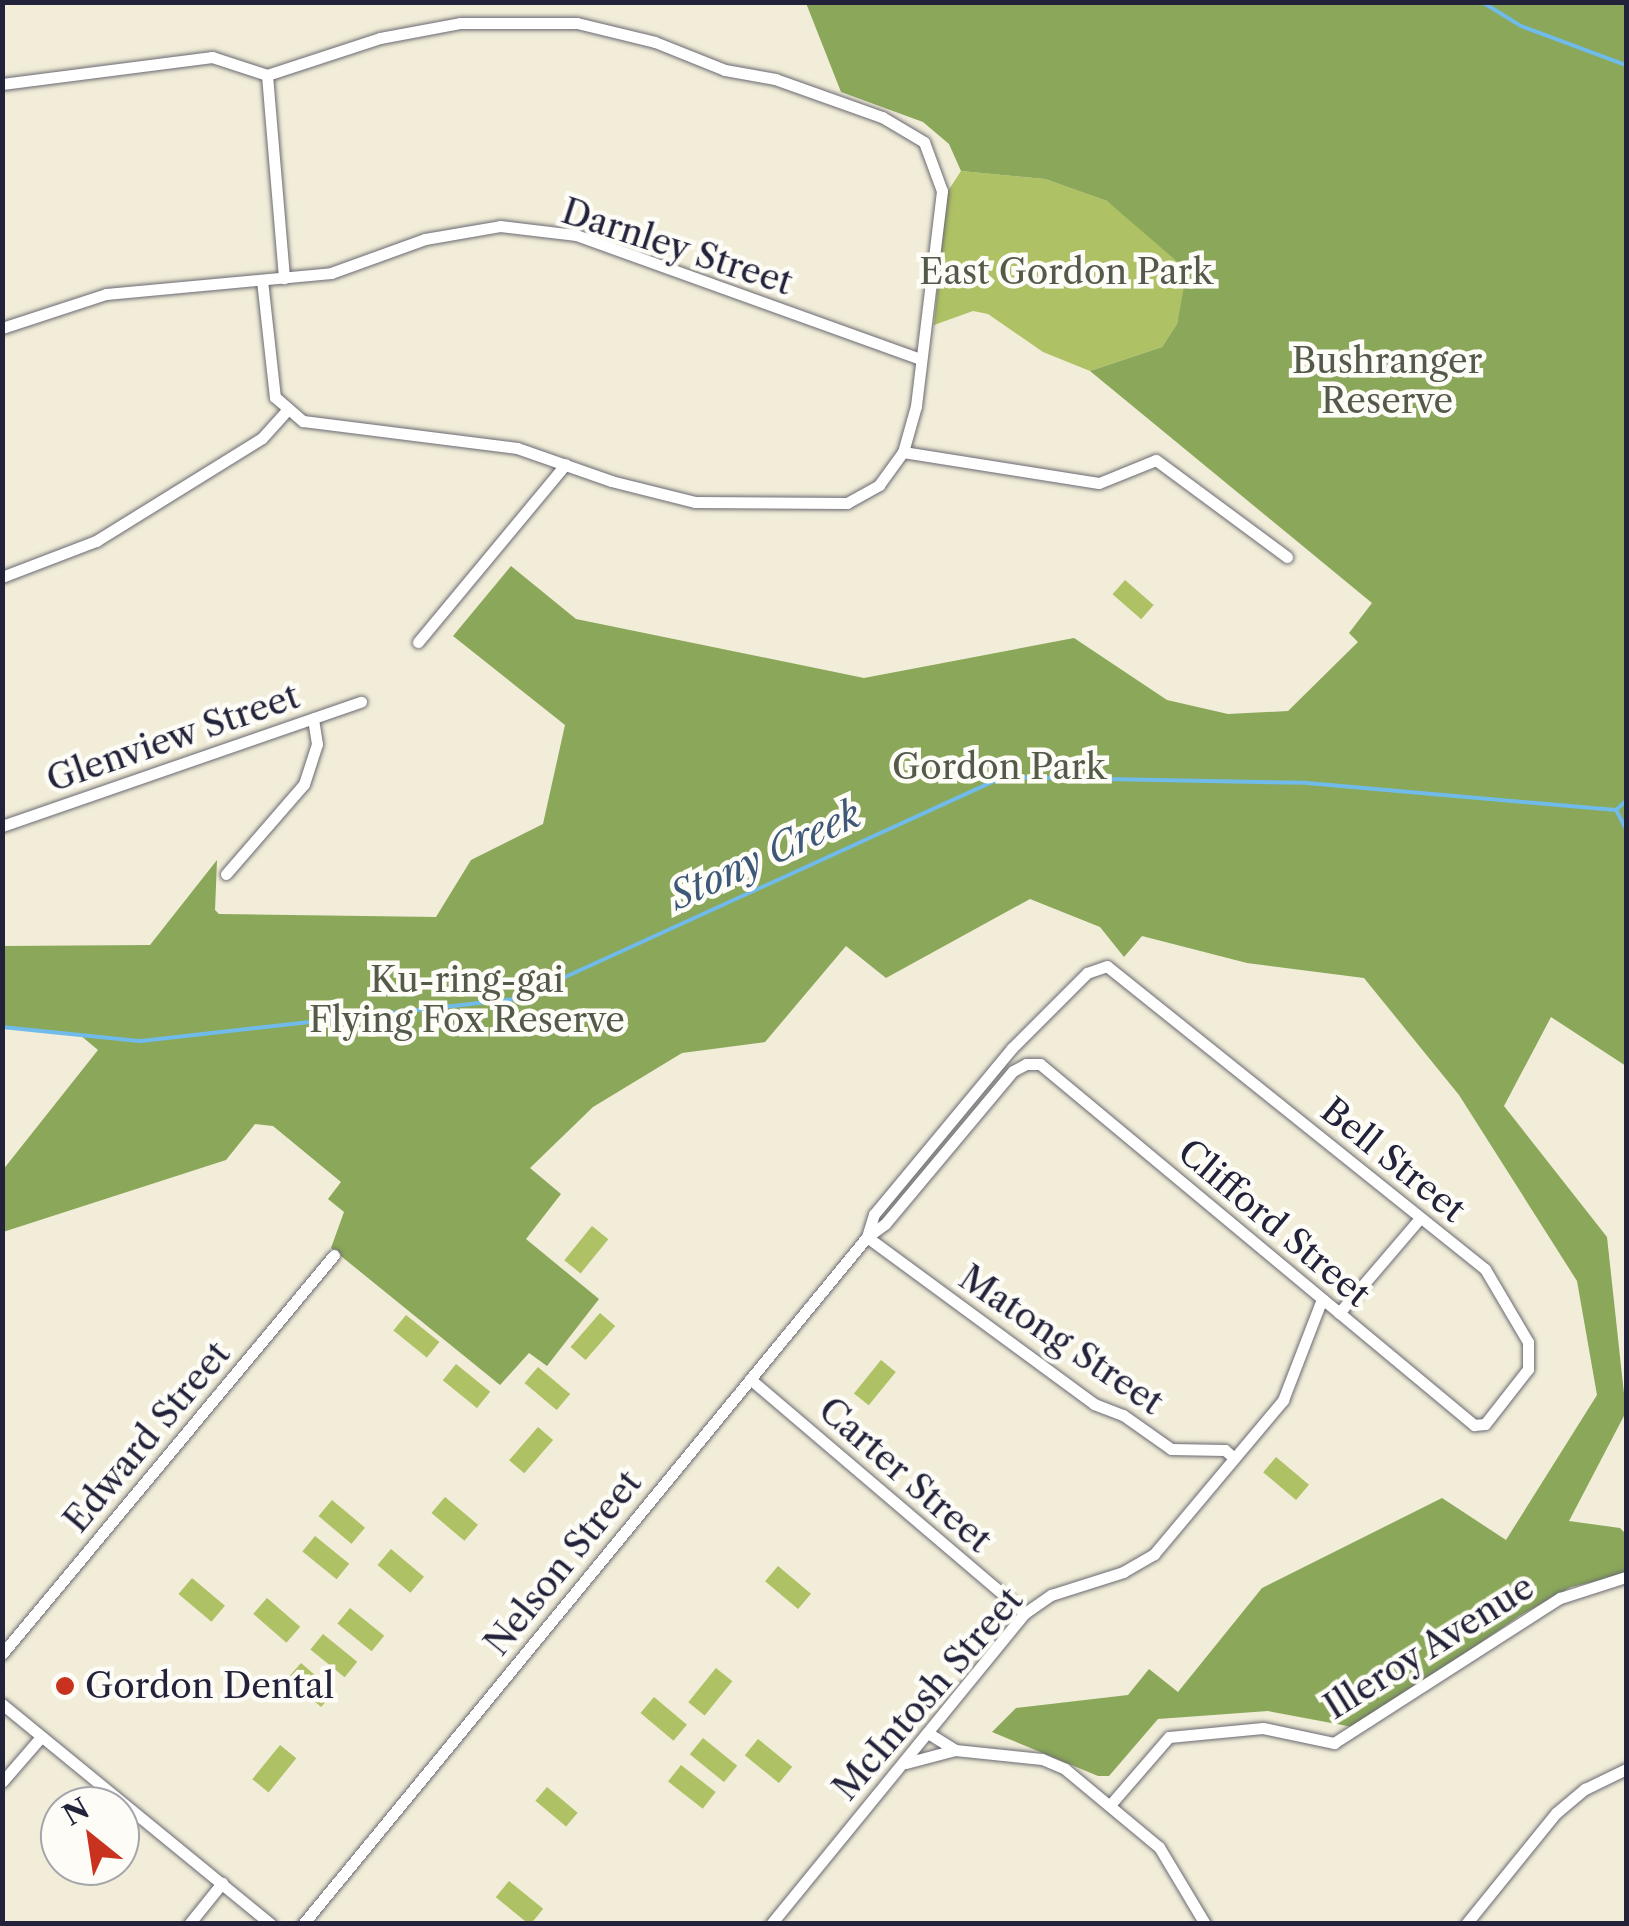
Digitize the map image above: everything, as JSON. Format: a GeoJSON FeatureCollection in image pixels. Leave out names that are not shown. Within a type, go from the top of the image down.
{"type":"FeatureCollection","features":[{"type":"Feature","properties":{"kind":"street"},"geometry":{"type":"LineString","coordinates":[[2,84],[212,57],[267,76],[380,38],[460,23],[577,24],[655,42],[725,70],[775,79],[882,117],[924,142],[942,190],[916,406],[904,452],[879,485],[847,503],[821,506],[694,502],[611,482],[517,448],[352,430],[303,420],[275,398],[262,280]]}},
{"type":"Feature","properties":{"kind":"street"},"geometry":{"type":"LineString","coordinates":[[267,76],[284,278]]}},
{"type":"Feature","properties":{"kind":"street","name":"Darnley Street"},"geometry":{"type":"LineString","coordinates":[[2,328],[106,294],[331,273],[425,239],[500,226],[576,236],[920,359]]}},
{"type":"Feature","properties":{"kind":"street"},"geometry":{"type":"LineString","coordinates":[[2,577],[96,541],[262,438],[286,410]]}},
{"type":"Feature","properties":{"kind":"street"},"geometry":{"type":"LineString","coordinates":[[904,452],[1100,483],[1156,460],[1287,557]]}},
{"type":"Feature","properties":{"kind":"street"},"geometry":{"type":"LineString","coordinates":[[418,642],[566,464]]}},
{"type":"Feature","properties":{"kind":"street","name":"Glenview Street"},"geometry":{"type":"LineString","coordinates":[[2,826],[361,702]]}},
{"type":"Feature","properties":{"kind":"street"},"geometry":{"type":"LineString","coordinates":[[226,874],[304,784],[317,744],[313,718]]}},
{"type":"Feature","properties":{"kind":"street","name":"Nelson Street"},"geometry":{"type":"LineString","coordinates":[[867,1237],[874,1214],[1012,1048],[1087,972],[1107,966],[1116,970]]}},
{"type":"Feature","properties":{"kind":"street","name":"Bell Street"},"geometry":{"type":"LineString","coordinates":[[1116,970],[1486,1269],[1528,1342],[1528,1369],[1485,1424],[1474,1425]]}},
{"type":"Feature","properties":{"kind":"street","name":"Nelson Street"},"geometry":{"type":"LineString","coordinates":[[302,1924],[867,1237],[885,1224],[1013,1072],[1026,1064],[1040,1064]]}},
{"type":"Feature","properties":{"kind":"street","name":"Clifford Street"},"geometry":{"type":"LineString","coordinates":[[1040,1064],[1474,1425]]}},
{"type":"Feature","properties":{"kind":"street"},"geometry":{"type":"LineString","coordinates":[[1339,1313],[1420,1218]]}},
{"type":"Feature","properties":{"kind":"street","name":"Matong Street"},"geometry":{"type":"LineString","coordinates":[[867,1237],[1094,1404],[1123,1416],[1171,1449],[1224,1450],[1234,1458]]}},
{"type":"Feature","properties":{"kind":"street","name":"Edward Street"},"geometry":{"type":"LineString","coordinates":[[2,1654],[334,1256]]}},
{"type":"Feature","properties":{"kind":"street","name":"McIntosh Street"},"geometry":{"type":"LineString","coordinates":[[770,1924],[1025,1614],[1051,1595],[1123,1572],[1154,1554],[1283,1400],[1322,1299]]}},
{"type":"Feature","properties":{"kind":"street","name":"Carter Street"},"geometry":{"type":"LineString","coordinates":[[750,1379],[1025,1614]]}},
{"type":"Feature","properties":{"kind":"street","name":"Illeroy Avenue"},"geometry":{"type":"LineString","coordinates":[[1110,1804],[1170,1737],[1264,1728],[1334,1743],[1560,1598],[1626,1577]]}},
{"type":"Feature","properties":{"kind":"street"},"geometry":{"type":"LineString","coordinates":[[2,1704],[271,1924]]}},
{"type":"Feature","properties":{"kind":"street"},"geometry":{"type":"LineString","coordinates":[[928,1734],[955,1750]]}},
{"type":"Feature","properties":{"kind":"street"},"geometry":{"type":"LineString","coordinates":[[2,1782],[41,1736]]}},
{"type":"Feature","properties":{"kind":"street"},"geometry":{"type":"LineString","coordinates":[[903,1764],[955,1750],[1056,1763],[1159,1847],[1205,1924]]}},
{"type":"Feature","properties":{"kind":"street"},"geometry":{"type":"LineString","coordinates":[[1466,1924],[1556,1813],[1584,1788],[1626,1769]]}},
{"type":"Feature","properties":{"kind":"street"},"geometry":{"type":"LineString","coordinates":[[189,1924],[222,1884]]}},
{"type":"Feature","properties":{"kind":"green space"},"geometry":{"type":"Polygon","coordinates":[[[806,3],[1626,3],[1626,1066],[1551,1017],[1504,1106],[1607,1237],[1626,1412],[1569,1521],[1620,1528],[1626,1534],[1626,1574],[1571,1587],[1519,1616],[1358,1728],[1268,1711],[1158,1719],[1109,1776],[1098,1776],[992,1732],[1016,1708],[1128,1695],[1149,1669],[1178,1692],[1262,1588],[1442,1498],[1506,1540],[1597,1395],[1577,1281],[1459,1095],[1364,978],[1247,963],[1142,936],[1124,957],[1100,927],[1030,899],[886,978],[846,946],[765,1042],[682,1053],[593,1107],[530,1168],[561,1194],[526,1239],[599,1299],[547,1366],[529,1353],[500,1385],[331,1248],[344,1212],[328,1199],[341,1182],[273,1126],[255,1124],[226,1160],[3,1232],[2,1171],[98,1050],[80,1035],[3,1026],[3,946],[150,945],[217,860],[215,910],[219,914],[436,917],[471,860],[543,824],[565,725],[453,636],[511,566],[576,619],[864,678],[1074,638],[1167,700],[1228,714],[1288,711],[1358,642],[1349,633],[1372,603],[1090,371],[1162,347],[1177,324],[1187,270],[1107,201],[1045,179],[961,171],[949,144],[923,122],[841,92],[806,3]]]}},
{"type":"Feature","properties":{"kind":"green space","name":"East Gordon Park"},"geometry":{"type":"Polygon","coordinates":[[[961,171],[1045,179],[1107,201],[1149,232],[1188,270],[1177,324],[1162,347],[1090,371],[1043,352],[988,314],[973,311],[934,325],[946,194],[961,171]]]}},
{"type":"Feature","properties":{"kind":"green space"},"geometry":{"type":"Polygon","coordinates":[[[1125,580],[1154,605],[1141,619],[1113,594],[1125,580]]]}},
{"type":"Feature","properties":{"kind":"green space"},"geometry":{"type":"Polygon","coordinates":[[[592,1226],[608,1239],[581,1273],[564,1260],[592,1226]]]}},
{"type":"Feature","properties":{"kind":"green space"},"geometry":{"type":"Polygon","coordinates":[[[600,1313],[615,1326],[586,1360],[570,1347],[600,1313]]]}},
{"type":"Feature","properties":{"kind":"green space"},"geometry":{"type":"Polygon","coordinates":[[[406,1315],[439,1342],[427,1358],[393,1331],[406,1315]]]}},
{"type":"Feature","properties":{"kind":"green space"},"geometry":{"type":"Polygon","coordinates":[[[881,1360],[896,1372],[869,1405],[854,1393],[881,1360]]]}},
{"type":"Feature","properties":{"kind":"green space"},"geometry":{"type":"Polygon","coordinates":[[[456,1364],[490,1392],[477,1408],[443,1380],[456,1364]]]}},
{"type":"Feature","properties":{"kind":"green space"},"geometry":{"type":"Polygon","coordinates":[[[538,1367],[570,1394],[557,1410],[525,1383],[538,1367]]]}},
{"type":"Feature","properties":{"kind":"green space"},"geometry":{"type":"Polygon","coordinates":[[[538,1427],[553,1440],[524,1473],[509,1460],[538,1427]]]}},
{"type":"Feature","properties":{"kind":"green space"},"geometry":{"type":"Polygon","coordinates":[[[1276,1457],[1309,1485],[1296,1500],[1263,1472],[1276,1457]]]}},
{"type":"Feature","properties":{"kind":"green space"},"geometry":{"type":"Polygon","coordinates":[[[445,1497],[478,1525],[464,1541],[432,1513],[445,1497]]]}},
{"type":"Feature","properties":{"kind":"green space"},"geometry":{"type":"Polygon","coordinates":[[[332,1500],[365,1528],[351,1544],[319,1516],[332,1500]]]}},
{"type":"Feature","properties":{"kind":"green space"},"geometry":{"type":"Polygon","coordinates":[[[315,1536],[349,1564],[337,1579],[302,1552],[315,1536]]]}},
{"type":"Feature","properties":{"kind":"green space"},"geometry":{"type":"Polygon","coordinates":[[[391,1549],[424,1577],[410,1593],[378,1565],[391,1549]]]}},
{"type":"Feature","properties":{"kind":"green space"},"geometry":{"type":"Polygon","coordinates":[[[778,1566],[811,1594],[798,1609],[765,1581],[778,1566]]]}},
{"type":"Feature","properties":{"kind":"green space"},"geometry":{"type":"Polygon","coordinates":[[[192,1578],[225,1606],[211,1622],[179,1594],[192,1578]]]}},
{"type":"Feature","properties":{"kind":"green space"},"geometry":{"type":"Polygon","coordinates":[[[267,1598],[300,1627],[286,1643],[253,1614],[267,1598]]]}},
{"type":"Feature","properties":{"kind":"green space"},"geometry":{"type":"Polygon","coordinates":[[[350,1608],[384,1636],[372,1651],[337,1624],[350,1608]]]}},
{"type":"Feature","properties":{"kind":"green space"},"geometry":{"type":"Polygon","coordinates":[[[323,1634],[357,1662],[345,1677],[310,1650],[323,1634]]]}},
{"type":"Feature","properties":{"kind":"green space"},"geometry":{"type":"Polygon","coordinates":[[[301,1663],[334,1692],[321,1707],[288,1678],[301,1663]]]}},
{"type":"Feature","properties":{"kind":"green space"},"geometry":{"type":"Polygon","coordinates":[[[716,1668],[732,1681],[705,1715],[688,1702],[716,1668]]]}},
{"type":"Feature","properties":{"kind":"green space"},"geometry":{"type":"Polygon","coordinates":[[[654,1697],[687,1725],[673,1741],[641,1713],[654,1697]]]}},
{"type":"Feature","properties":{"kind":"green space"},"geometry":{"type":"Polygon","coordinates":[[[703,1738],[737,1766],[724,1782],[690,1754],[703,1738]]]}},
{"type":"Feature","properties":{"kind":"green space"},"geometry":{"type":"Polygon","coordinates":[[[758,1739],[792,1767],[779,1783],[745,1755],[758,1739]]]}},
{"type":"Feature","properties":{"kind":"green space"},"geometry":{"type":"Polygon","coordinates":[[[280,1745],[296,1758],[269,1792],[252,1779],[280,1745]]]}},
{"type":"Feature","properties":{"kind":"green space"},"geometry":{"type":"Polygon","coordinates":[[[681,1765],[716,1792],[703,1809],[668,1782],[681,1765]]]}},
{"type":"Feature","properties":{"kind":"green space"},"geometry":{"type":"Polygon","coordinates":[[[547,1787],[578,1813],[566,1827],[535,1801],[547,1787]]]}},
{"type":"Feature","properties":{"kind":"green space"},"geometry":{"type":"Polygon","coordinates":[[[509,1881],[543,1909],[529,1924],[496,1897],[509,1881]]]}},
{"type":"Feature","properties":{"kind":"waterway"},"geometry":{"type":"LineString","coordinates":[[1482,2],[1521,26],[1626,65]]}},
{"type":"Feature","properties":{"kind":"waterway","name":"Stony Creek"},"geometry":{"type":"LineString","coordinates":[[2,1027],[141,1041],[517,999],[1003,777],[1307,783],[1616,810]]}},
{"type":"Feature","properties":{"kind":"waterway"},"geometry":{"type":"LineString","coordinates":[[1626,801],[1616,810],[1626,829]]}},
{"type":"Feature","properties":{"kind":"place","name":"Gordon Dental"},"geometry":{"type":"Point","coordinates":[65,1686]}},
{"type":"Feature","properties":{"kind":"park label","name":"Bushranger Reserve"},"geometry":{"type":"Point","coordinates":[1387,381]}},
{"type":"Feature","properties":{"kind":"park label","name":"Gordon Park"},"geometry":{"type":"Point","coordinates":[999,767]}},
{"type":"Feature","properties":{"kind":"park label","name":"Ku-ring-gai Flying Fox Reserve"},"geometry":{"type":"Point","coordinates":[467,1000]}}]}
